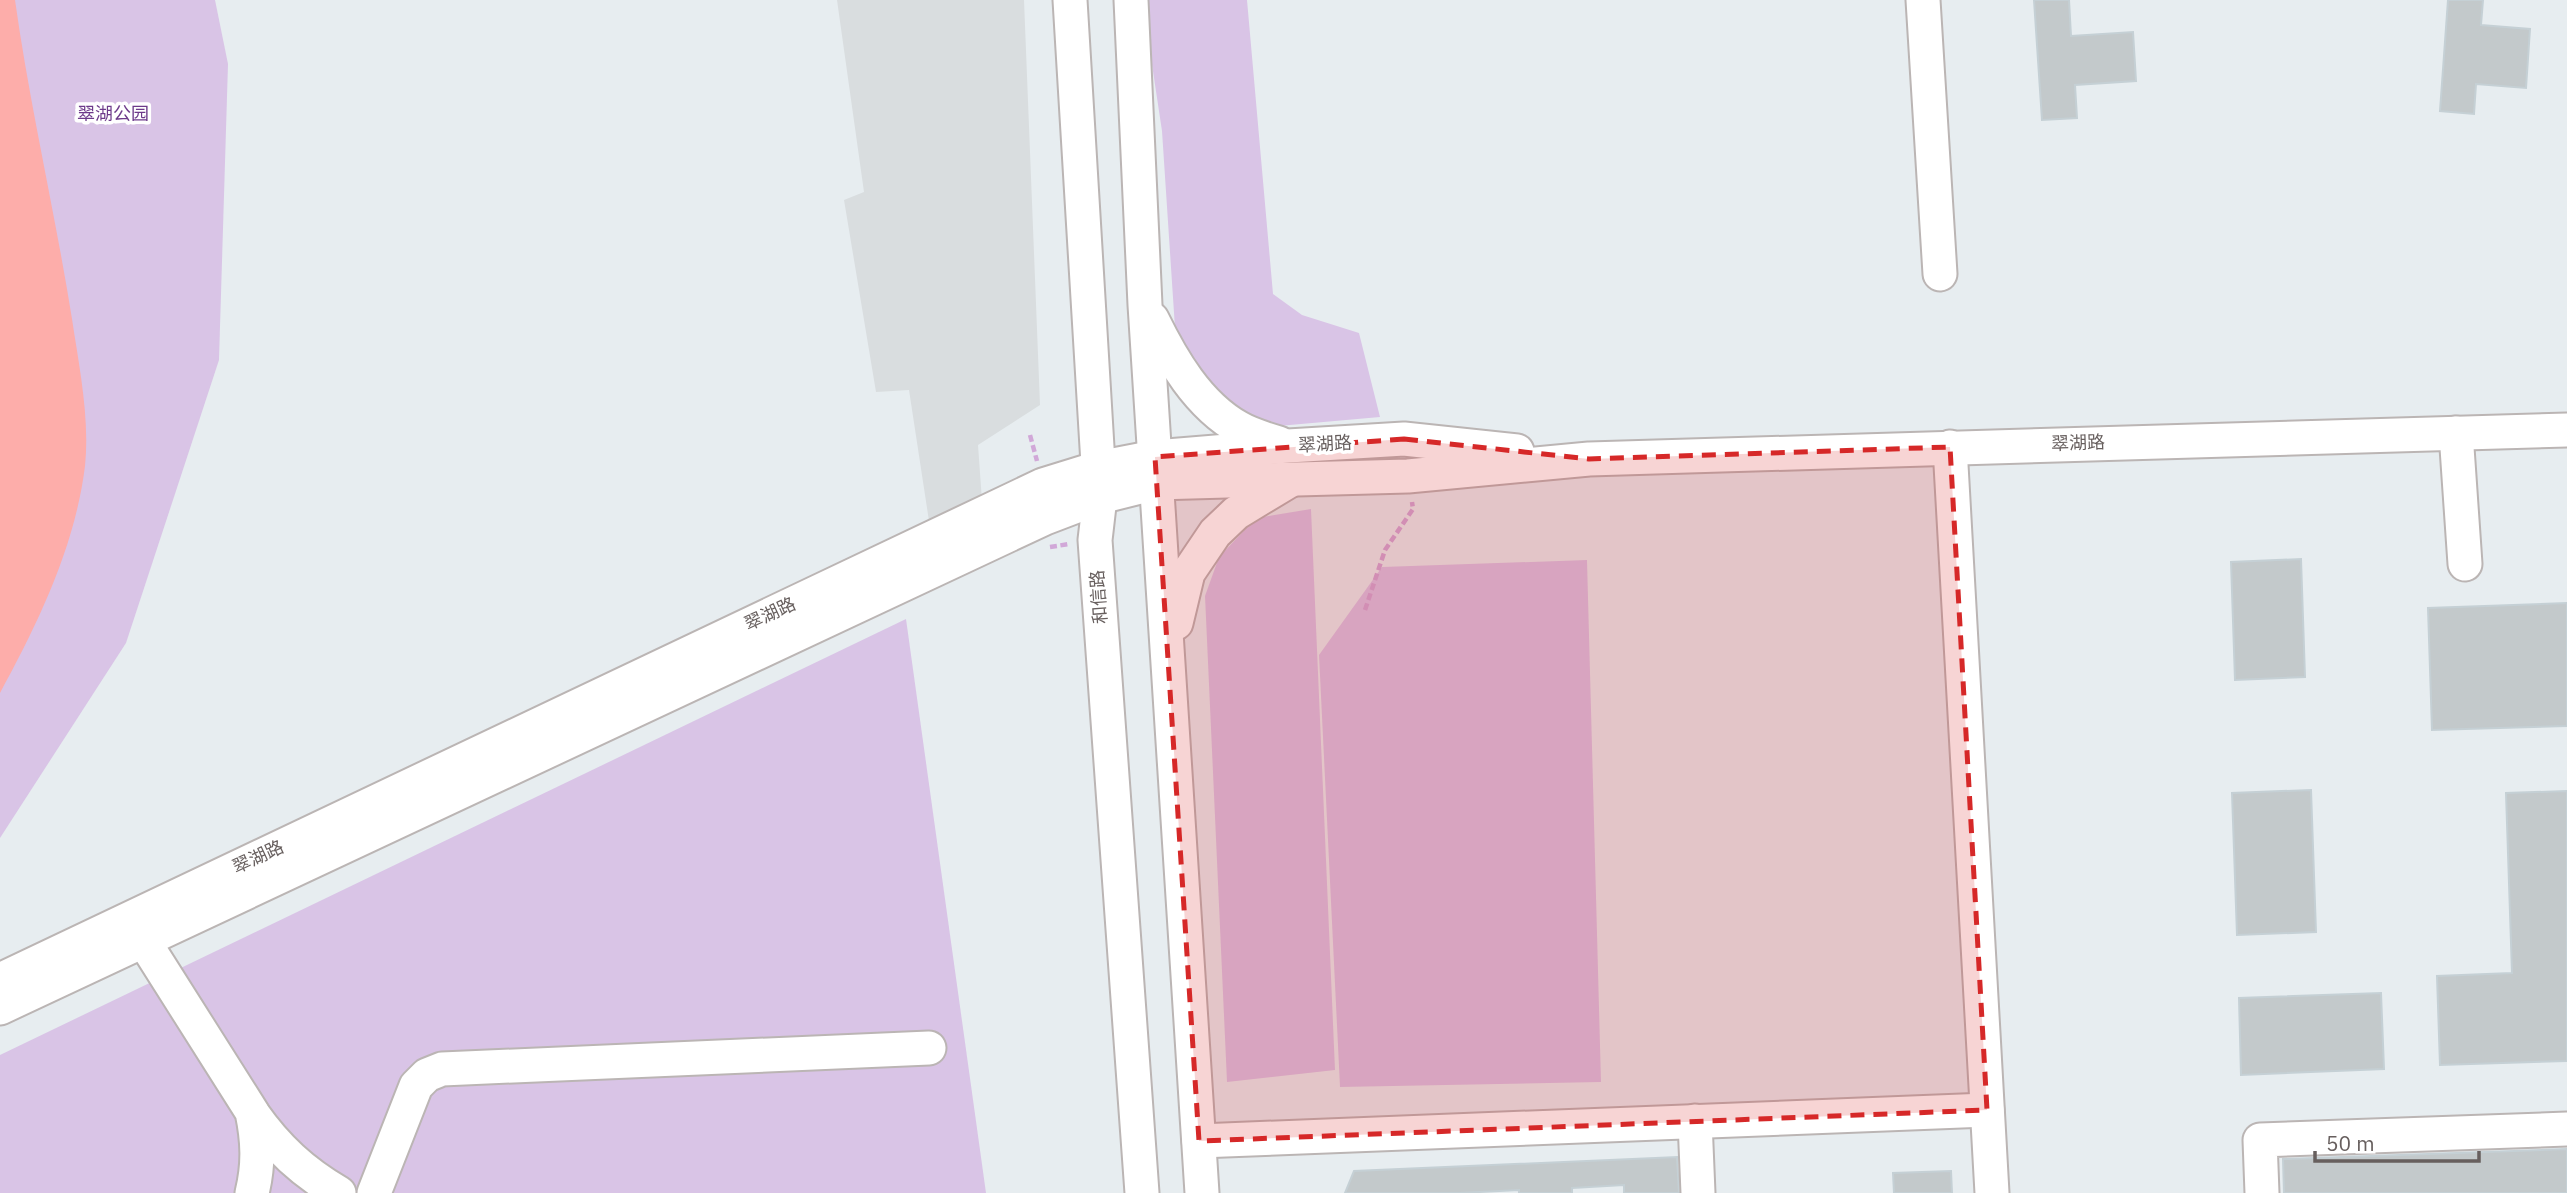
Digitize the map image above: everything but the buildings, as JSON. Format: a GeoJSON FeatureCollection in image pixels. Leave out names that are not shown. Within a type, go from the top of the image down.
{"type":"FeatureCollection","features":[{"type":"Feature","properties":{"kind":"street","name":"和信路"},"geometry":{"type":"LineString","coordinates":[[1070,0],[1099,483],[1095,540],[1142,1193]]}},
{"type":"Feature","properties":{"kind":"street"},"geometry":{"type":"LineString","coordinates":[[1131,0],[1145,305],[1202,1193]]}},
{"type":"Feature","properties":{"kind":"street"},"geometry":{"type":"LineString","coordinates":[[1923,0],[1940,274]]}},
{"type":"Feature","properties":{"kind":"street"},"geometry":{"type":"LineString","coordinates":[[1145,305],[1171,358],[1192,386],[1213,407],[1236,426],[1288,446]]}},
{"type":"Feature","properties":{"kind":"street","name":"翠湖路"},"geometry":{"type":"LineString","coordinates":[[1155,470],[1292,479],[1408,476],[1589,458],[2567,430]]}},
{"type":"Feature","properties":{"kind":"street"},"geometry":{"type":"LineString","coordinates":[[2456,433],[2465,564]]}},
{"type":"Feature","properties":{"kind":"street","name":"翠湖路"},"geometry":{"type":"LineString","coordinates":[[0,1008],[136,930],[1043,485],[1099,483],[1288,446],[1404,439],[1589,458]]}},
{"type":"Feature","properties":{"kind":"street"},"geometry":{"type":"LineString","coordinates":[[1950,447],[1992,1193]]}},
{"type":"Feature","properties":{"kind":"street"},"geometry":{"type":"LineString","coordinates":[[1168,656],[1188,573],[1205,547],[1236,513],[1292,479]]}},
{"type":"Feature","properties":{"kind":"street","name":"翠湖路"},"geometry":{"type":"LineString","coordinates":[[0,980],[136,930]]}},
{"type":"Feature","properties":{"kind":"street"},"geometry":{"type":"LineString","coordinates":[[136,930],[269,1137],[290,1159],[339,1193]]}},
{"type":"Feature","properties":{"kind":"street"},"geometry":{"type":"LineString","coordinates":[[374,1193],[416,1086],[428,1075],[442,1069],[929,1048]]}},
{"type":"Feature","properties":{"kind":"street"},"geometry":{"type":"LineString","coordinates":[[1199,1142],[1987,1110]]}},
{"type":"Feature","properties":{"kind":"street"},"geometry":{"type":"LineString","coordinates":[[252,1112],[258,1138],[258,1164],[252,1193]]}},
{"type":"Feature","properties":{"kind":"street"},"geometry":{"type":"LineString","coordinates":[[1695,1121],[1698,1193]]}},
{"type":"Feature","properties":{"kind":"street"},"geometry":{"type":"LineString","coordinates":[[2262,1193],[2260,1140],[2567,1129]]}},
{"type":"Feature","properties":{"kind":"path"},"geometry":{"type":"LineString","coordinates":[[1365,610],[1385,550],[1413,509],[1408,476]]}},
{"type":"Feature","properties":{"kind":"highlighted area"},"geometry":{"type":"Polygon","coordinates":[[[1404,439],[1589,459],[1950,447],[1987,1110],[1199,1141],[1155,457],[1404,439]]]}},
{"type":"Feature","properties":{"kind":"shaded area"},"geometry":{"type":"Polygon","coordinates":[[[0,0],[15,0],[72,319],[83,392],[86,448],[80,496],[64,555],[41,612],[0,693],[0,0]]]}},
{"type":"Feature","properties":{"kind":"shaded area"},"geometry":{"type":"Polygon","coordinates":[[[837,0],[1024,0],[1040,405],[978,445],[982,501],[929,521],[909,390],[876,392],[844,200],[864,192],[837,0]]]}},
{"type":"Feature","properties":{"kind":"green space","name":"翠湖公园"},"geometry":{"type":"Polygon","coordinates":[[[0,0],[215,0],[228,64],[219,360],[126,643],[0,838],[0,0]]]}},
{"type":"Feature","properties":{"kind":"green space"},"geometry":{"type":"Polygon","coordinates":[[[1148,0],[1247,0],[1273,294],[1302,315],[1359,333],[1380,417],[1268,427],[1232,414],[1176,343],[1162,131],[1151,58],[1148,0]]]}},
{"type":"Feature","properties":{"kind":"green space"},"geometry":{"type":"Polygon","coordinates":[[[1311,509],[1335,1070],[1227,1082],[1205,596],[1219,557],[1256,518],[1311,509]]]}},
{"type":"Feature","properties":{"kind":"green space"},"geometry":{"type":"Polygon","coordinates":[[[1587,560],[1601,1082],[1340,1087],[1319,655],[1382,567],[1587,560]]]}},
{"type":"Feature","properties":{"kind":"green space"},"geometry":{"type":"Polygon","coordinates":[[[906,619],[986,1193],[0,1193],[0,1055],[906,619]]]}}]}
